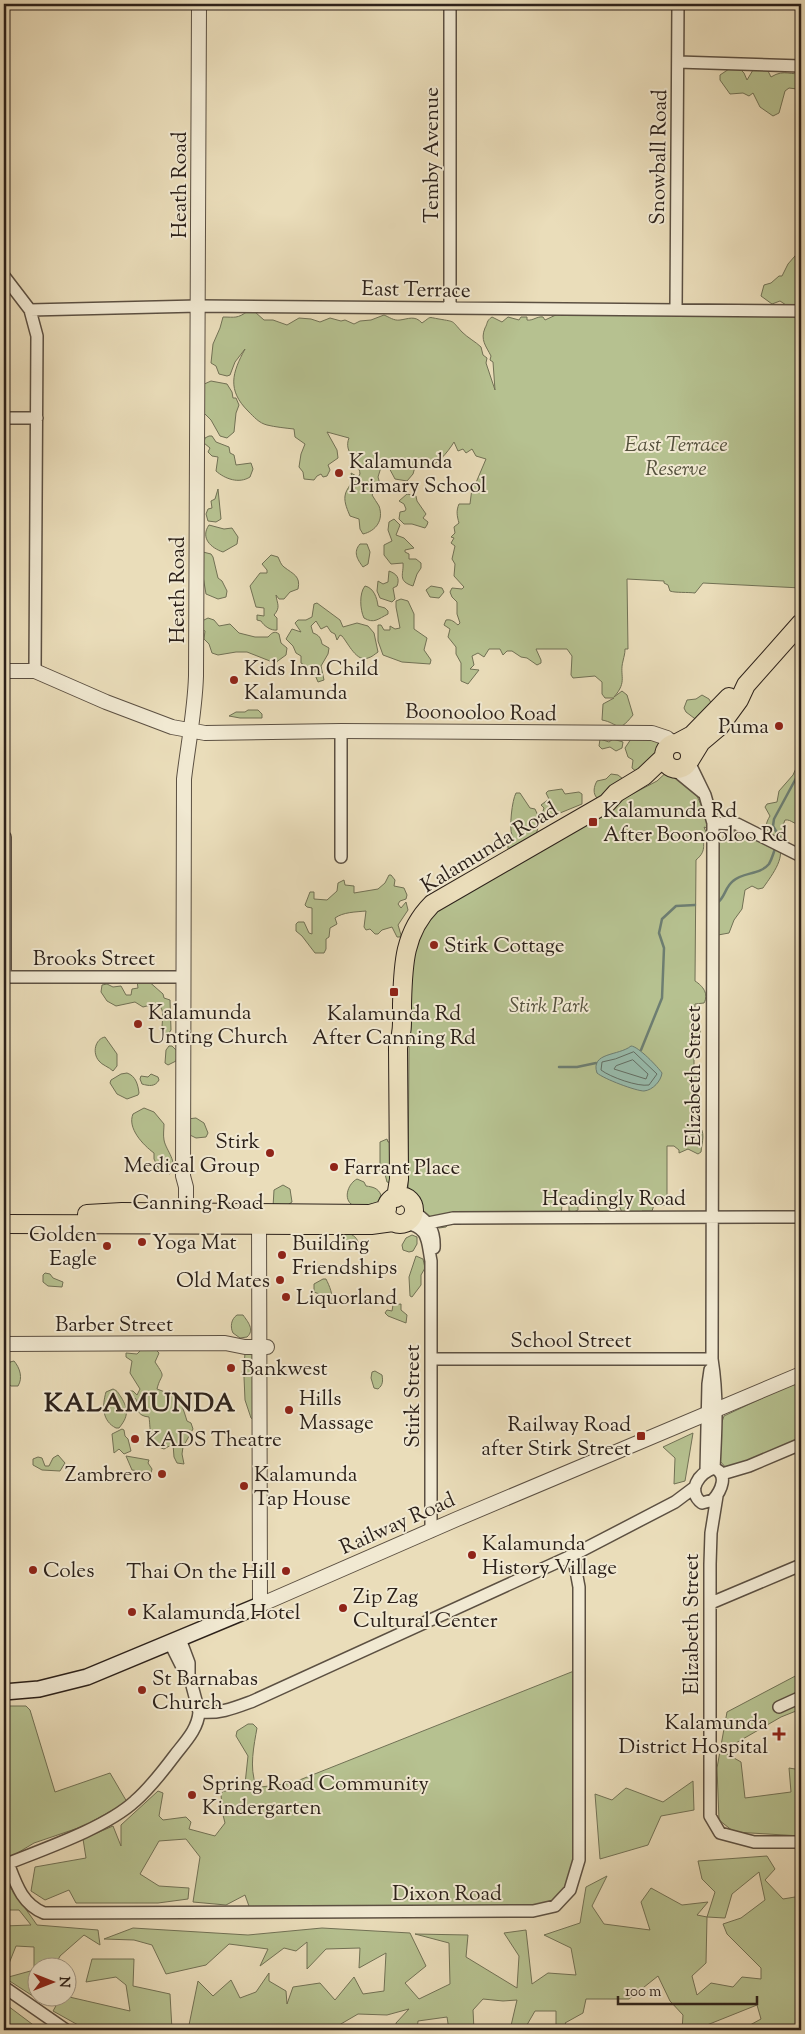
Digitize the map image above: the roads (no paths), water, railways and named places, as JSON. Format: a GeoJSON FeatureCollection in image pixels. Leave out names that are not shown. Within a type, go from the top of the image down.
{"type":"FeatureCollection","features":[{"type":"Feature","properties":{"kind":"main road","name":"Kalamunda Road"},"geometry":{"type":"LineString","coordinates":[[400,1210],[399,1179],[403,1143],[404,1098],[398,1047],[402,1032],[403,965],[408,940],[424,912],[432,904],[463,885],[607,803],[619,801],[657,781],[692,735],[730,695],[746,685],[801,622]]}},
{"type":"Feature","properties":{"kind":"main road","name":"Canning Road"},"geometry":{"type":"LineString","coordinates":[[4,1215],[263,1218],[370,1214],[400,1210]]}},
{"type":"Feature","properties":{"kind":"main road","name":"Canning Road"},"geometry":{"type":"LineString","coordinates":[[4,1224],[137,1218]]}},
{"type":"Feature","properties":{"kind":"main road","name":"Railway Road"},"geometry":{"type":"LineString","coordinates":[[4,1692],[39,1689],[77,1681],[266,1603]]}},
{"type":"Feature","properties":{"kind":"street","name":"Heath Road"},"geometry":{"type":"LineString","coordinates":[[181,1218],[176,1188],[183,1176],[184,779],[189,730],[195,703],[196,676],[199,4]]}},
{"type":"Feature","properties":{"kind":"street","name":"Temby Avenue"},"geometry":{"type":"LineString","coordinates":[[450,4],[450,307]]}},
{"type":"Feature","properties":{"kind":"street","name":"Snowball Road"},"geometry":{"type":"LineString","coordinates":[[676,310],[678,4]]}},
{"type":"Feature","properties":{"kind":"street"},"geometry":{"type":"LineString","coordinates":[[678,62],[801,66]]}},
{"type":"Feature","properties":{"kind":"street"},"geometry":{"type":"LineString","coordinates":[[4,276],[30,310],[37,336],[35,671]]}},
{"type":"Feature","properties":{"kind":"street","name":"East Terrace"},"geometry":{"type":"LineString","coordinates":[[30,310],[198,306],[801,311]]}},
{"type":"Feature","properties":{"kind":"street"},"geometry":{"type":"LineString","coordinates":[[4,418],[37,418]]}},
{"type":"Feature","properties":{"kind":"street","name":"Boonooloo Road"},"geometry":{"type":"LineString","coordinates":[[4,671],[35,671],[106,702],[172,727],[189,730],[224,734],[341,731],[639,734],[676,757]]}},
{"type":"Feature","properties":{"kind":"street"},"geometry":{"type":"LineString","coordinates":[[341,731],[341,857]]}},
{"type":"Feature","properties":{"kind":"street"},"geometry":{"type":"LineString","coordinates":[[676,757],[705,795]]}},
{"type":"Feature","properties":{"kind":"street","name":"Elizabeth Street"},"geometry":{"type":"LineString","coordinates":[[676,757],[705,795],[713,823],[711,1217],[712,1359],[716,1385],[712,1412],[717,1496],[711,1533],[710,1816],[720,1833],[754,1842],[801,1842]]}},
{"type":"Feature","properties":{"kind":"street"},"geometry":{"type":"LineString","coordinates":[[713,823],[737,824],[801,856]]}},
{"type":"Feature","properties":{"kind":"street"},"geometry":{"type":"LineString","coordinates":[[4,977],[5,837]]}},
{"type":"Feature","properties":{"kind":"street","name":"Brooks Street"},"geometry":{"type":"LineString","coordinates":[[4,977],[184,977]]}},
{"type":"Feature","properties":{"kind":"street"},"geometry":{"type":"LineString","coordinates":[[400,1210],[428,1223]]}},
{"type":"Feature","properties":{"kind":"street","name":"Stirk Street"},"geometry":{"type":"LineString","coordinates":[[400,1210],[424,1233],[428,1241],[431,1261],[431,1531]]}},
{"type":"Feature","properties":{"kind":"street","name":"Headingly Road"},"geometry":{"type":"LineString","coordinates":[[428,1223],[453,1218],[801,1217]]}},
{"type":"Feature","properties":{"kind":"street"},"geometry":{"type":"LineString","coordinates":[[263,1218],[263,1550],[266,1603]]}},
{"type":"Feature","properties":{"kind":"street","name":"Stirk Street"},"geometry":{"type":"LineString","coordinates":[[428,1223],[432,1228],[434,1238],[434,1251],[431,1261]]}},
{"type":"Feature","properties":{"kind":"street","name":"Barber Street"},"geometry":{"type":"LineString","coordinates":[[4,1344],[225,1343],[239,1339],[263,1342]]}},
{"type":"Feature","properties":{"kind":"street","name":"School Street"},"geometry":{"type":"LineString","coordinates":[[431,1359],[712,1359]]}},
{"type":"Feature","properties":{"kind":"street","name":"Railway Road"},"geometry":{"type":"LineString","coordinates":[[266,1603],[801,1374]]}},
{"type":"Feature","properties":{"kind":"street"},"geometry":{"type":"LineString","coordinates":[[199,1712],[220,1713],[253,1701],[573,1555],[675,1502],[695,1486],[697,1480],[716,1474],[740,1474],[749,1466],[801,1444]]}},
{"type":"Feature","properties":{"kind":"street","name":"Elizabeth Street"},"geometry":{"type":"LineString","coordinates":[[695,1486],[708,1517],[711,1533]]}},
{"type":"Feature","properties":{"kind":"street"},"geometry":{"type":"LineString","coordinates":[[675,1502],[713,1500],[717,1496]]}},
{"type":"Feature","properties":{"kind":"street","name":"Dixon Road"},"geometry":{"type":"LineString","coordinates":[[6,1864],[19,1892],[27,1903],[34,1909],[44,1913],[533,1911],[555,1906],[570,1890],[579,1860],[579,1587],[573,1555]]}},
{"type":"Feature","properties":{"kind":"street"},"geometry":{"type":"LineString","coordinates":[[711,1603],[801,1565]]}},
{"type":"Feature","properties":{"kind":"street"},"geometry":{"type":"LineString","coordinates":[[6,1864],[91,1828],[134,1802],[159,1775],[193,1731],[199,1712],[189,1674],[189,1663],[175,1641]]}},
{"type":"Feature","properties":{"kind":"street"},"geometry":{"type":"LineString","coordinates":[[779,1707],[801,1697]]}},
{"type":"Feature","properties":{"kind":"street"},"geometry":{"type":"LineString","coordinates":[[4,1987],[66,2030]]}},
{"type":"Feature","properties":{"kind":"water"},"geometry":{"type":"Polygon","coordinates":[[[631,1046],[643,1053],[662,1073],[656,1085],[650,1089],[644,1091],[627,1087],[597,1073],[596,1066],[598,1061],[607,1055],[631,1046]]]}},
{"type":"Feature","properties":{"kind":"waterway"},"geometry":{"type":"LineString","coordinates":[[780,838],[773,826],[774,819],[801,769]]}},
{"type":"Feature","properties":{"kind":"waterway"},"geometry":{"type":"LineString","coordinates":[[717,903],[728,886],[737,878],[765,868],[769,864],[775,849]]}},
{"type":"Feature","properties":{"kind":"waterway"},"geometry":{"type":"LineString","coordinates":[[641,1050],[662,998],[664,948],[659,933],[662,919],[676,906],[695,905]]}},
{"type":"Feature","properties":{"kind":"waterway"},"geometry":{"type":"LineString","coordinates":[[559,1067],[577,1067],[596,1063]]}},
{"type":"Feature","properties":{"kind":"place","name":"Kalamunda Primary School"},"geometry":{"type":"Point","coordinates":[339,473]}},
{"type":"Feature","properties":{"kind":"place","name":"Kids Inn Child Kalamunda"},"geometry":{"type":"Point","coordinates":[234,680]}},
{"type":"Feature","properties":{"kind":"place","name":"Puma"},"geometry":{"type":"Point","coordinates":[779,726]}},
{"type":"Feature","properties":{"kind":"place","name":"Kalamunda Rd After Boonooloo Rd"},"geometry":{"type":"Point","coordinates":[593,822]}},
{"type":"Feature","properties":{"kind":"place","name":"Stirk Cottage"},"geometry":{"type":"Point","coordinates":[434,945]}},
{"type":"Feature","properties":{"kind":"place","name":"Kalamunda Rd After Canning Rd"},"geometry":{"type":"Point","coordinates":[394,992]}},
{"type":"Feature","properties":{"kind":"place","name":"Kalamunda Unting Church"},"geometry":{"type":"Point","coordinates":[138,1024]}},
{"type":"Feature","properties":{"kind":"place","name":"Stirk Medical Group"},"geometry":{"type":"Point","coordinates":[270,1153]}},
{"type":"Feature","properties":{"kind":"place","name":"Farrant Place"},"geometry":{"type":"Point","coordinates":[334,1167]}},
{"type":"Feature","properties":{"kind":"place","name":"Yoga Mat"},"geometry":{"type":"Point","coordinates":[142,1242]}},
{"type":"Feature","properties":{"kind":"place","name":"Golden Eagle"},"geometry":{"type":"Point","coordinates":[107,1246]}},
{"type":"Feature","properties":{"kind":"place","name":"Building Friendships"},"geometry":{"type":"Point","coordinates":[282,1255]}},
{"type":"Feature","properties":{"kind":"place","name":"Old Mates"},"geometry":{"type":"Point","coordinates":[280,1280]}},
{"type":"Feature","properties":{"kind":"place","name":"Liquorland"},"geometry":{"type":"Point","coordinates":[286,1297]}},
{"type":"Feature","properties":{"kind":"place","name":"Bankwest"},"geometry":{"type":"Point","coordinates":[231,1368]}},
{"type":"Feature","properties":{"kind":"place","name":"Hills Massage"},"geometry":{"type":"Point","coordinates":[289,1410]}},
{"type":"Feature","properties":{"kind":"place","name":"Railway Road after Stirk Street"},"geometry":{"type":"Point","coordinates":[641,1436]}},
{"type":"Feature","properties":{"kind":"place","name":"KADS Theatre"},"geometry":{"type":"Point","coordinates":[135,1439]}},
{"type":"Feature","properties":{"kind":"place","name":"Zambrero"},"geometry":{"type":"Point","coordinates":[162,1474]}},
{"type":"Feature","properties":{"kind":"place","name":"Kalamunda Tap House"},"geometry":{"type":"Point","coordinates":[244,1486]}},
{"type":"Feature","properties":{"kind":"place","name":"Kalamunda History Village"},"geometry":{"type":"Point","coordinates":[472,1555]}},
{"type":"Feature","properties":{"kind":"place","name":"Coles"},"geometry":{"type":"Point","coordinates":[33,1570]}},
{"type":"Feature","properties":{"kind":"place","name":"Thai On the Hill"},"geometry":{"type":"Point","coordinates":[286,1571]}},
{"type":"Feature","properties":{"kind":"place","name":"Zip Zag Cultural Center"},"geometry":{"type":"Point","coordinates":[343,1608]}},
{"type":"Feature","properties":{"kind":"place","name":"Kalamunda Hotel"},"geometry":{"type":"Point","coordinates":[132,1612]}},
{"type":"Feature","properties":{"kind":"place","name":"St Barnabas Church"},"geometry":{"type":"Point","coordinates":[142,1690]}},
{"type":"Feature","properties":{"kind":"place","name":"Kalamunda District Hospital"},"geometry":{"type":"Point","coordinates":[779,1734]}},
{"type":"Feature","properties":{"kind":"place","name":"Spring Road Community Kindergarten"},"geometry":{"type":"Point","coordinates":[192,1795]}},
{"type":"Feature","properties":{"kind":"district","name":"KALAMUNDA"},"geometry":{"type":"Point","coordinates":[140,1402]}},
{"type":"Feature","properties":{"kind":"park label","name":"East Terrace Reserve"},"geometry":{"type":"Point","coordinates":[676,456]}},
{"type":"Feature","properties":{"kind":"park label","name":"Stirk Park"},"geometry":{"type":"Point","coordinates":[549,1005]}}]}
